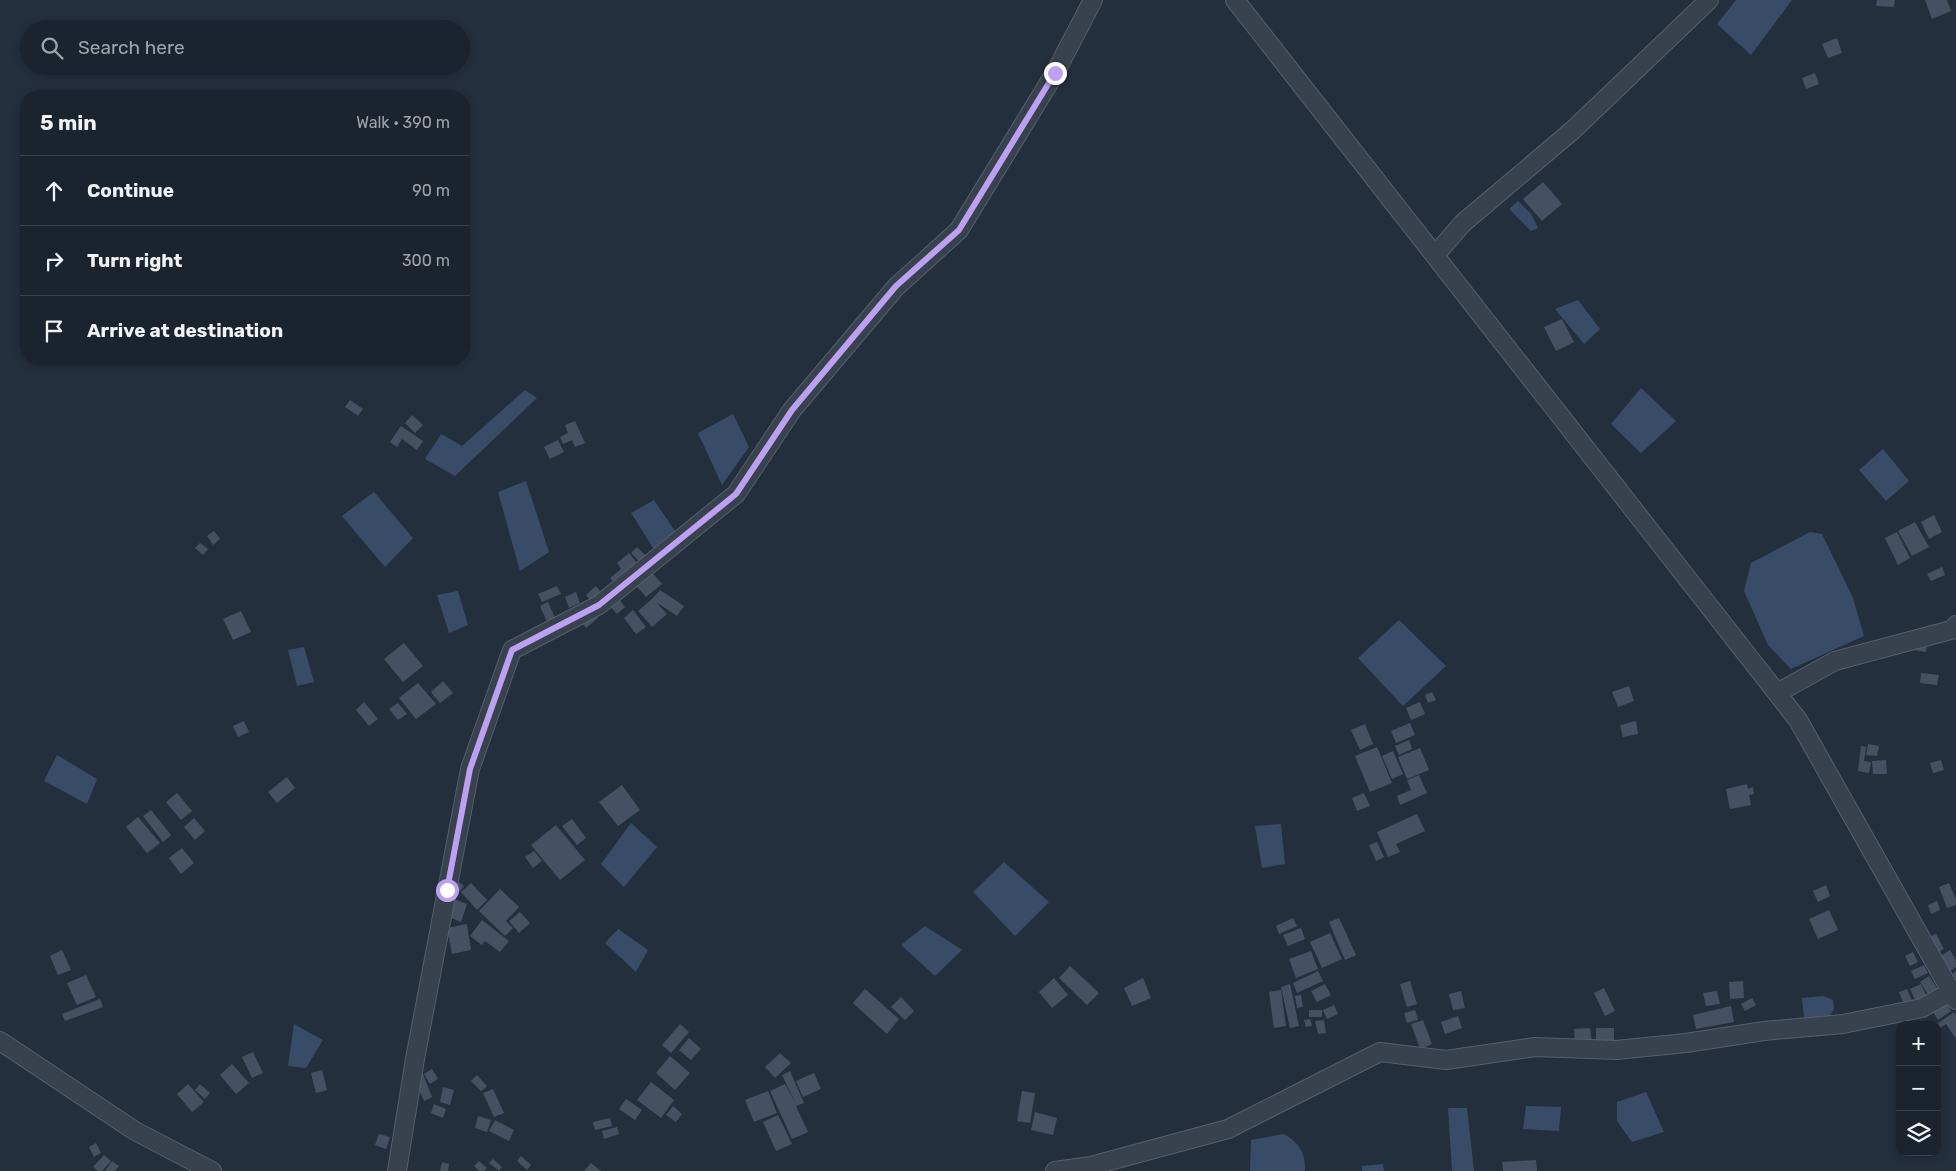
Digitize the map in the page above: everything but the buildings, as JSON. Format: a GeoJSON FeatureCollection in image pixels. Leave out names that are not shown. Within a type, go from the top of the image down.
{"type":"FeatureCollection","features":[{"type":"Feature","properties":{"kind":"street"},"geometry":{"type":"LineString","coordinates":[[397,1171],[415,1059],[470,769],[512,650],[599,605],[736,494],[792,410],[896,286],[959,230],[1055,73],[1093,0]]}},
{"type":"Feature","properties":{"kind":"street"},"geometry":{"type":"LineString","coordinates":[[1055,1171],[1091,1166],[1228,1128],[1380,1052],[1446,1060],[1535,1047],[1616,1050],[1764,1031],[1842,1024],[1922,1008],[1954,994],[1798,720],[1236,0]]}},
{"type":"Feature","properties":{"kind":"street"},"geometry":{"type":"LineString","coordinates":[[1436,254],[1463,223],[1573,130],[1708,0]]}},
{"type":"Feature","properties":{"kind":"street"},"geometry":{"type":"LineString","coordinates":[[1777,693],[1835,661],[1955,629],[1956,626]]}},
{"type":"Feature","properties":{"kind":"street"},"geometry":{"type":"LineString","coordinates":[[0,1041],[135,1131],[212,1171]]}},
{"type":"Feature","properties":{"kind":"water"},"geometry":{"type":"Polygon","coordinates":[[[1736,0],[1792,0],[1751,55],[1717,24],[1736,0]]]}},
{"type":"Feature","properties":{"kind":"water"},"geometry":{"type":"Polygon","coordinates":[[[1518,201],[1531,214],[1538,228],[1531,231],[1509,209],[1518,201]]]}},
{"type":"Feature","properties":{"kind":"water"},"geometry":{"type":"Polygon","coordinates":[[[1578,300],[1600,329],[1584,344],[1555,309],[1578,300]]]}},
{"type":"Feature","properties":{"kind":"water"},"geometry":{"type":"Polygon","coordinates":[[[1641,388],[1676,421],[1641,453],[1611,424],[1641,388]]]}},
{"type":"Feature","properties":{"kind":"water"},"geometry":{"type":"Polygon","coordinates":[[[525,390],[537,398],[455,476],[425,459],[441,434],[462,446],[525,390]]]}},
{"type":"Feature","properties":{"kind":"water"},"geometry":{"type":"Polygon","coordinates":[[[733,414],[749,447],[722,485],[698,433],[733,414]]]}},
{"type":"Feature","properties":{"kind":"water"},"geometry":{"type":"Polygon","coordinates":[[[1883,449],[1909,481],[1886,501],[1859,470],[1883,449]]]}},
{"type":"Feature","properties":{"kind":"water"},"geometry":{"type":"Polygon","coordinates":[[[526,481],[549,552],[520,571],[498,492],[526,481]]]}},
{"type":"Feature","properties":{"kind":"water"},"geometry":{"type":"Polygon","coordinates":[[[374,492],[413,538],[385,567],[342,516],[374,492]]]}},
{"type":"Feature","properties":{"kind":"water"},"geometry":{"type":"Polygon","coordinates":[[[654,500],[677,534],[655,551],[631,513],[654,500]]]}},
{"type":"Feature","properties":{"kind":"water"},"geometry":{"type":"Polygon","coordinates":[[[1810,532],[1822,534],[1853,598],[1864,636],[1791,669],[1768,645],[1744,591],[1751,563],[1810,532]]]}},
{"type":"Feature","properties":{"kind":"water"},"geometry":{"type":"Polygon","coordinates":[[[458,591],[468,625],[449,633],[437,595],[458,591]]]}},
{"type":"Feature","properties":{"kind":"water"},"geometry":{"type":"Polygon","coordinates":[[[1399,620],[1446,666],[1403,706],[1358,658],[1399,620]]]}},
{"type":"Feature","properties":{"kind":"water"},"geometry":{"type":"Polygon","coordinates":[[[304,647],[314,682],[297,686],[288,650],[304,647]]]}},
{"type":"Feature","properties":{"kind":"water"},"geometry":{"type":"Polygon","coordinates":[[[57,755],[97,779],[87,804],[44,781],[57,755]]]}},
{"type":"Feature","properties":{"kind":"water"},"geometry":{"type":"Polygon","coordinates":[[[631,823],[657,847],[624,887],[601,864],[631,823]]]}},
{"type":"Feature","properties":{"kind":"water"},"geometry":{"type":"Polygon","coordinates":[[[1281,824],[1285,864],[1262,868],[1255,826],[1281,824]]]}},
{"type":"Feature","properties":{"kind":"water"},"geometry":{"type":"Polygon","coordinates":[[[1004,862],[1049,902],[1015,936],[973,892],[1004,862]]]}},
{"type":"Feature","properties":{"kind":"water"},"geometry":{"type":"Polygon","coordinates":[[[925,926],[962,950],[935,976],[901,945],[925,926]]]}},
{"type":"Feature","properties":{"kind":"water"},"geometry":{"type":"Polygon","coordinates":[[[618,929],[648,950],[636,972],[605,943],[618,929]]]}},
{"type":"Feature","properties":{"kind":"water"},"geometry":{"type":"Polygon","coordinates":[[[1823,996],[1833,1000],[1834,1009],[1830,1016],[1804,1018],[1802,998],[1823,996]]]}},
{"type":"Feature","properties":{"kind":"water"},"geometry":{"type":"Polygon","coordinates":[[[294,1024],[323,1040],[306,1068],[288,1066],[294,1024]]]}},
{"type":"Feature","properties":{"kind":"water"},"geometry":{"type":"Polygon","coordinates":[[[1646,1092],[1664,1132],[1632,1142],[1617,1121],[1617,1102],[1646,1092]]]}},
{"type":"Feature","properties":{"kind":"water"},"geometry":{"type":"Polygon","coordinates":[[[1526,1106],[1561,1107],[1559,1131],[1523,1129],[1526,1106]]]}},
{"type":"Feature","properties":{"kind":"water"},"geometry":{"type":"Polygon","coordinates":[[[1448,1108],[1467,1108],[1474,1171],[1452,1171],[1448,1108]]]}},
{"type":"Feature","properties":{"kind":"water"},"geometry":{"type":"Polygon","coordinates":[[[1284,1134],[1298,1145],[1303,1154],[1305,1171],[1250,1171],[1251,1140],[1284,1134]]]}},
{"type":"Feature","properties":{"kind":"water"},"geometry":{"type":"Polygon","coordinates":[[[1383,1164],[1384,1171],[1362,1171],[1362,1166],[1383,1164]]]}},
{"type":"Feature","properties":{"kind":"route"},"geometry":{"type":"LineString","coordinates":[[447,890],[470,769],[512,650],[599,605],[736,494],[792,410],[896,286],[959,230],[1055,73]]}}]}
